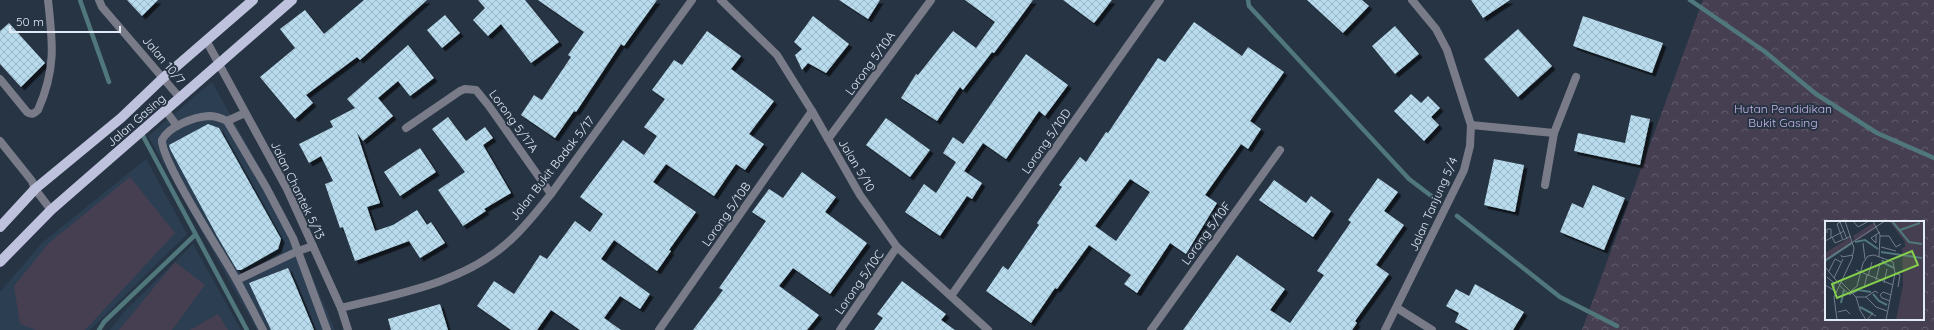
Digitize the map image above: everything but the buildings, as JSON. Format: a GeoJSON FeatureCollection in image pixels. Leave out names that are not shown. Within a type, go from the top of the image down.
{"type":"FeatureCollection","features":[{"type":"Feature","properties":{"kind":"main road","name":"Jalan Gasing"},"geometry":{"type":"LineString","coordinates":[[0,227],[35,190],[121,118],[163,78],[207,42],[253,0]]}},
{"type":"Feature","properties":{"kind":"main road","name":"Jalan Gasing"},"geometry":{"type":"LineString","coordinates":[[0,262],[51,210],[292,0]]}},
{"type":"Feature","properties":{"kind":"street"},"geometry":{"type":"LineString","coordinates":[[0,79],[27,112],[31,114],[38,110],[48,85],[53,60],[53,42],[48,0]]}},
{"type":"Feature","properties":{"kind":"street","name":"Jalan 10/7"},"geometry":{"type":"LineString","coordinates":[[99,0],[102,7],[180,98]]}},
{"type":"Feature","properties":{"kind":"street","name":"Jalan Bukit Badak 5/17"},"geometry":{"type":"LineString","coordinates":[[341,308],[402,293],[452,276],[478,263],[506,245],[551,194],[692,0]]}},
{"type":"Feature","properties":{"kind":"street","name":"Jalan 5/10"},"geometry":{"type":"LineString","coordinates":[[721,0],[777,55],[812,111],[860,195],[898,247],[988,330]]}},
{"type":"Feature","properties":{"kind":"street","name":"Lorong 5/10A"},"geometry":{"type":"LineString","coordinates":[[828,140],[931,0]]}},
{"type":"Feature","properties":{"kind":"street","name":"Lorong 5/10D"},"geometry":{"type":"LineString","coordinates":[[951,296],[1160,0]]}},
{"type":"Feature","properties":{"kind":"street","name":"Jalan Tanjung 5/4"},"geometry":{"type":"LineString","coordinates":[[1385,330],[1464,170],[1470,146],[1471,125],[1447,50],[1436,29],[1412,0]]}},
{"type":"Feature","properties":{"kind":"street","name":"Jalan Chantek 5/13"},"geometry":{"type":"LineString","coordinates":[[207,42],[287,189],[341,308],[348,330]]}},
{"type":"Feature","properties":{"kind":"street"},"geometry":{"type":"LineString","coordinates":[[1545,185],[1554,133],[1576,77]]}},
{"type":"Feature","properties":{"kind":"street","name":"Lorong 5/17A"},"geometry":{"type":"LineString","coordinates":[[406,128],[460,91],[465,89],[476,90],[490,106],[551,194]]}},
{"type":"Feature","properties":{"kind":"street"},"geometry":{"type":"LineString","coordinates":[[166,111],[177,126]]}},
{"type":"Feature","properties":{"kind":"street","name":"Lorong 5/10B"},"geometry":{"type":"LineString","coordinates":[[658,330],[812,111]]}},
{"type":"Feature","properties":{"kind":"street"},"geometry":{"type":"LineString","coordinates":[[245,113],[227,121],[210,116],[199,117],[177,126],[165,135],[162,140],[164,150],[177,178],[237,280],[262,330]]}},
{"type":"Feature","properties":{"kind":"street"},"geometry":{"type":"LineString","coordinates":[[227,121],[266,187],[298,251],[327,330]]}},
{"type":"Feature","properties":{"kind":"street"},"geometry":{"type":"LineString","coordinates":[[1471,125],[1554,133]]}},
{"type":"Feature","properties":{"kind":"street"},"geometry":{"type":"LineString","coordinates":[[0,141],[32,181],[35,190],[51,210]]}},
{"type":"Feature","properties":{"kind":"street","name":"Lorong 5/10F"},"geometry":{"type":"LineString","coordinates":[[1151,330],[1280,150]]}},
{"type":"Feature","properties":{"kind":"street"},"geometry":{"type":"LineString","coordinates":[[237,280],[298,251],[313,246]]}},
{"type":"Feature","properties":{"kind":"street","name":"Lorong 5/10C"},"geometry":{"type":"LineString","coordinates":[[840,330],[898,247]]}},
{"type":"Feature","properties":{"kind":"street"},"geometry":{"type":"LineString","coordinates":[[1397,308],[1432,330]]}},
{"type":"Feature","properties":{"kind":"shaded area"},"geometry":{"type":"Polygon","coordinates":[[[212,82],[286,215],[335,330],[257,330],[148,136],[212,82]]]}},
{"type":"Feature","properties":{"kind":"shaded area"},"geometry":{"type":"Polygon","coordinates":[[[146,159],[187,234],[90,330],[0,330],[0,292],[42,243],[146,159]]]}},
{"type":"Feature","properties":{"kind":"shaded area"},"geometry":{"type":"Polygon","coordinates":[[[193,244],[241,330],[110,330],[124,312],[193,244]]]}},
{"type":"Feature","properties":{"kind":"green space","name":"Hutan Pendidikan Bukit Gasing"},"geometry":{"type":"Polygon","coordinates":[[[1703,0],[1934,0],[1934,330],[1582,330],[1703,0]]]}},
{"type":"Feature","properties":{"kind":"green space"},"geometry":{"type":"Polygon","coordinates":[[[130,177],[175,233],[85,330],[36,330],[20,324],[14,286],[49,243],[130,177]]]}},
{"type":"Feature","properties":{"kind":"green space"},"geometry":{"type":"Polygon","coordinates":[[[175,262],[205,285],[172,330],[119,330],[175,262]]]}},
{"type":"Feature","properties":{"kind":"green space"},"geometry":{"type":"Polygon","coordinates":[[[218,314],[228,330],[190,330],[218,314]]]}},
{"type":"Feature","properties":{"kind":"waterway"},"geometry":{"type":"LineString","coordinates":[[80,0],[109,82]]}},
{"type":"Feature","properties":{"kind":"waterway"},"geometry":{"type":"LineString","coordinates":[[1248,0],[1249,6],[1409,179],[1434,198]]}},
{"type":"Feature","properties":{"kind":"waterway"},"geometry":{"type":"LineString","coordinates":[[1690,0],[1764,51],[1816,94],[1877,133],[1934,158]]}},
{"type":"Feature","properties":{"kind":"waterway"},"geometry":{"type":"LineString","coordinates":[[143,136],[247,330]]}},
{"type":"Feature","properties":{"kind":"waterway"},"geometry":{"type":"LineString","coordinates":[[1457,216],[1560,297],[1617,326]]}},
{"type":"Feature","properties":{"kind":"waterway"},"geometry":{"type":"LineString","coordinates":[[99,330],[104,322],[195,235]]}}]}
